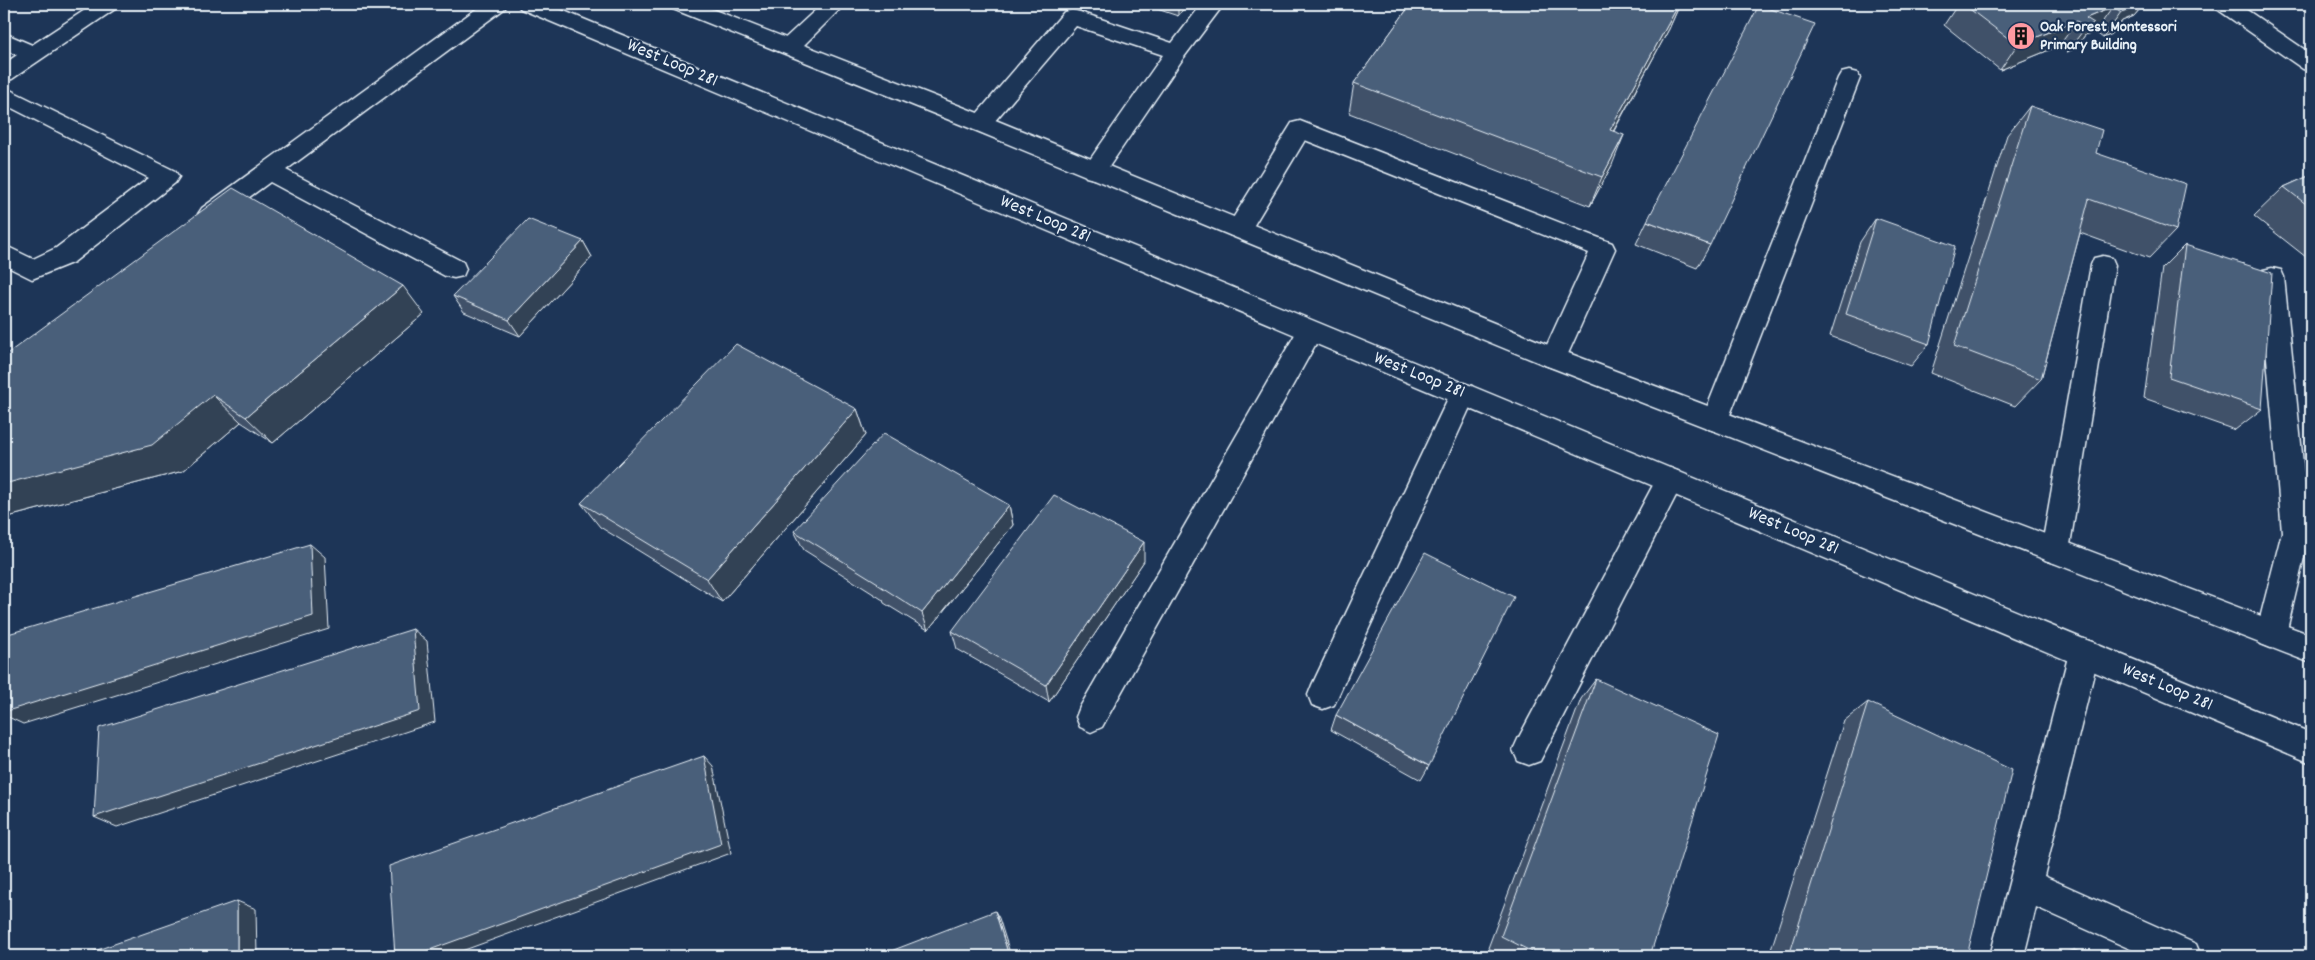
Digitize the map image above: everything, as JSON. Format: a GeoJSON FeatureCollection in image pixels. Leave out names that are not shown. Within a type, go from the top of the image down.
{"type":"FeatureCollection","features":[{"type":"Feature","properties":{"kind":"main road"},"geometry":{"type":"LineString","coordinates":[[4,74],[108,4]]}},
{"type":"Feature","properties":{"kind":"main road"},"geometry":{"type":"LineString","coordinates":[[191,229],[497,4]]}},
{"type":"Feature","properties":{"kind":"main road","name":"West Loop 281"},"geometry":{"type":"LineString","coordinates":[[528,4],[2311,748]]}},
{"type":"Feature","properties":{"kind":"main road"},"geometry":{"type":"LineString","coordinates":[[680,4],[980,123],[1554,358],[2311,649]]}},
{"type":"Feature","properties":{"kind":"main road"},"geometry":{"type":"LineString","coordinates":[[789,47],[834,4]]}},
{"type":"Feature","properties":{"kind":"main road"},"geometry":{"type":"LineString","coordinates":[[1094,171],[1176,52],[1213,4]]}},
{"type":"Feature","properties":{"kind":"main road"},"geometry":{"type":"LineString","coordinates":[[2224,4],[2311,64]]}},
{"type":"Feature","properties":{"kind":"main road"},"geometry":{"type":"LineString","coordinates":[[980,123],[1074,10],[1176,52]]}},
{"type":"Feature","properties":{"kind":"main road"},"geometry":{"type":"LineString","coordinates":[[4,40],[33,54]]}},
{"type":"Feature","properties":{"kind":"main road"},"geometry":{"type":"LineString","coordinates":[[1715,420],[1848,78]]}},
{"type":"Feature","properties":{"kind":"main road"},"geometry":{"type":"LineString","coordinates":[[4,95],[167,177],[65,255],[32,270],[4,254]]}},
{"type":"Feature","properties":{"kind":"main road"},"geometry":{"type":"LineString","coordinates":[[1239,229],[1300,129],[1603,249],[1554,358]]}},
{"type":"Feature","properties":{"kind":"main road"},"geometry":{"type":"LineString","coordinates":[[268,171],[454,269]]}},
{"type":"Feature","properties":{"kind":"main road"},"geometry":{"type":"LineString","coordinates":[[2055,551],[2103,266]]}},
{"type":"Feature","properties":{"kind":"main road"},"geometry":{"type":"LineString","coordinates":[[2271,634],[2304,533],[2272,277]]}},
{"type":"Feature","properties":{"kind":"main road"},"geometry":{"type":"LineString","coordinates":[[1091,717],[1310,331]]}},
{"type":"Feature","properties":{"kind":"main road"},"geometry":{"type":"LineString","coordinates":[[1323,695],[1463,394]]}},
{"type":"Feature","properties":{"kind":"main road"},"geometry":{"type":"LineString","coordinates":[[1529,750],[1670,480]]}},
{"type":"Feature","properties":{"kind":"main road"},"geometry":{"type":"LineString","coordinates":[[2007,956],[2084,653]]}},
{"type":"Feature","properties":{"kind":"main road"},"geometry":{"type":"LineString","coordinates":[[2026,885],[2184,956]]}},
{"type":"Feature","properties":{"kind":"building"},"geometry":{"type":"Polygon","coordinates":[[[1411,4],[1679,4],[1610,130],[1624,135],[1602,177],[1354,83],[1411,4]]]}},
{"type":"Feature","properties":{"kind":"building"},"geometry":{"type":"Polygon","coordinates":[[[1963,4],[2123,4],[2131,10],[2121,13],[2113,7],[2086,18],[2094,23],[2085,28],[2077,21],[2017,45],[1963,4]]]}},
{"type":"Feature","properties":{"kind":"building"},"geometry":{"type":"Polygon","coordinates":[[[1759,5],[1815,24],[1710,245],[1647,221],[1759,5]]]}},
{"type":"Feature","properties":{"kind":"building"},"geometry":{"type":"Polygon","coordinates":[[[2030,106],[2102,130],[2096,153],[2186,184],[2176,230],[2089,199],[2041,379],[1954,346],[2030,106]]]}},
{"type":"Feature","properties":{"kind":"building"},"geometry":{"type":"Polygon","coordinates":[[[2311,175],[2311,208],[2284,187],[2311,175]]]}},
{"type":"Feature","properties":{"kind":"building"},"geometry":{"type":"Polygon","coordinates":[[[233,188],[403,286],[246,417],[213,395],[152,445],[4,484],[4,356],[233,188]]]}},
{"type":"Feature","properties":{"kind":"building"},"geometry":{"type":"Polygon","coordinates":[[[1876,218],[1955,246],[1929,344],[1846,314],[1876,218]]]}},
{"type":"Feature","properties":{"kind":"building"},"geometry":{"type":"Polygon","coordinates":[[[528,219],[583,241],[509,320],[453,296],[528,219]]]}},
{"type":"Feature","properties":{"kind":"building"},"geometry":{"type":"Polygon","coordinates":[[[2185,245],[2272,273],[2262,409],[2169,377],[2185,245]]]}},
{"type":"Feature","properties":{"kind":"building"},"geometry":{"type":"Polygon","coordinates":[[[736,344],[857,409],[707,579],[581,503],[736,344]]]}},
{"type":"Feature","properties":{"kind":"building"},"geometry":{"type":"Polygon","coordinates":[[[884,433],[1009,505],[922,613],[878,583],[794,531],[884,433]]]}},
{"type":"Feature","properties":{"kind":"building"},"geometry":{"type":"Polygon","coordinates":[[[1054,495],[1144,542],[1046,685],[952,631],[1054,495]]]}},
{"type":"Feature","properties":{"kind":"building"},"geometry":{"type":"Polygon","coordinates":[[[310,544],[313,616],[4,712],[4,679],[8,634],[310,544]]]}},
{"type":"Feature","properties":{"kind":"building"},"geometry":{"type":"Polygon","coordinates":[[[1425,553],[1514,597],[1429,766],[1336,715],[1425,553]]]}},
{"type":"Feature","properties":{"kind":"building"},"geometry":{"type":"Polygon","coordinates":[[[413,629],[420,711],[94,817],[99,728],[413,629]]]}},
{"type":"Feature","properties":{"kind":"building"},"geometry":{"type":"Polygon","coordinates":[[[1596,679],[1719,735],[1650,956],[1540,956],[1501,936],[1596,679]]]}},
{"type":"Feature","properties":{"kind":"building"},"geometry":{"type":"Polygon","coordinates":[[[1868,702],[2012,770],[1967,956],[1789,956],[1868,702]]]}},
{"type":"Feature","properties":{"kind":"building"},"geometry":{"type":"Polygon","coordinates":[[[704,756],[721,844],[413,956],[395,956],[389,866],[704,756]]]}},
{"type":"Feature","properties":{"kind":"building"},"geometry":{"type":"Polygon","coordinates":[[[237,901],[237,956],[80,956],[237,901]]]}},
{"type":"Feature","properties":{"kind":"building"},"geometry":{"type":"Polygon","coordinates":[[[995,911],[1009,956],[878,956],[995,911]]]}},
{"type":"Feature","properties":{"kind":"building"},"geometry":{"type":"Polygon","coordinates":[[[2074,950],[2090,956],[2074,956],[2074,950]]]}},
{"type":"Feature","properties":{"kind":"place","name":"Oak Forest Montessori Primary Building"},"geometry":{"type":"Point","coordinates":[2021,36]}}]}
